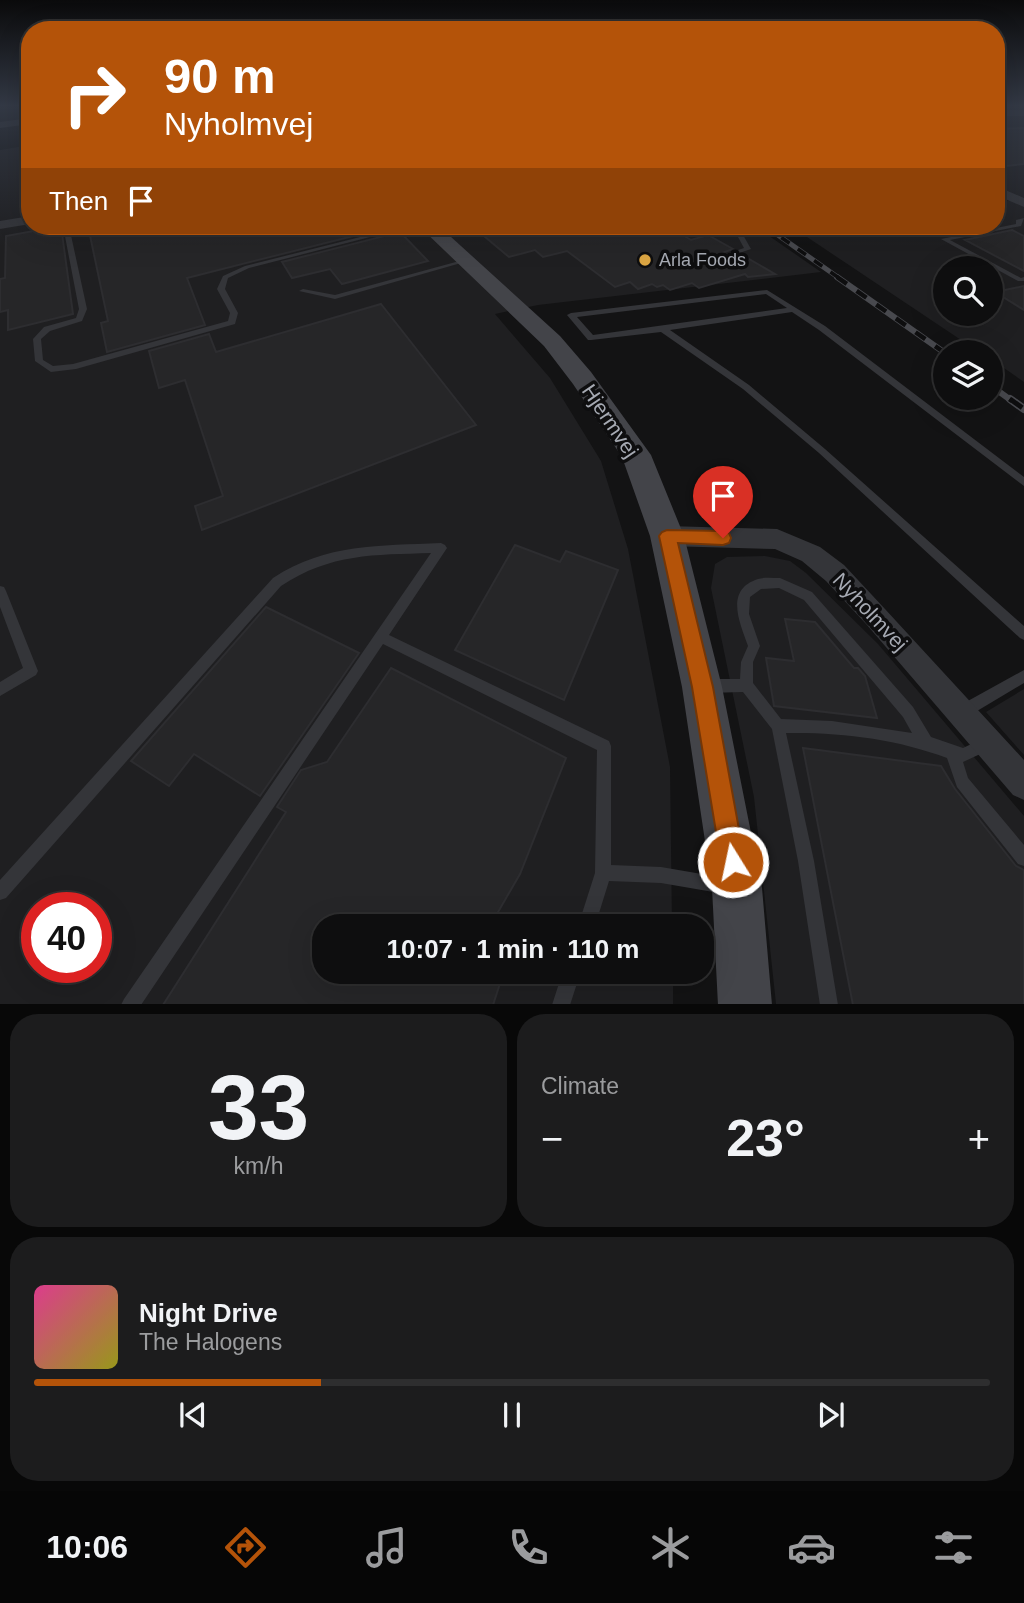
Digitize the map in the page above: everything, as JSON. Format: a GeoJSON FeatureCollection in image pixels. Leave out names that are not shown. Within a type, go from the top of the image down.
{"type":"FeatureCollection","features":[{"type":"Feature","properties":{"kind":"street"},"geometry":{"type":"LineString","coordinates":[[1005,194],[1024,203]]}},
{"type":"Feature","properties":{"kind":"street"},"geometry":{"type":"LineString","coordinates":[[0,225],[21,222]]}},
{"type":"Feature","properties":{"kind":"street","name":"Hjermvej"},"geometry":{"type":"LineString","coordinates":[[438,235],[552,341],[582,378],[636,455],[667,536],[702,687],[737,888],[745,1004]]}},
{"type":"Feature","properties":{"kind":"street","name":"Nyholmvej"},"geometry":{"type":"LineString","coordinates":[[667,536],[777,540],[811,554],[835,573],[988,743],[1020,773]]}},
{"type":"Feature","properties":{"kind":"lane"},"geometry":{"type":"LineString","coordinates":[[1005,228],[1019,225],[1018,221],[1024,220]]}},
{"type":"Feature","properties":{"kind":"lane"},"geometry":{"type":"LineString","coordinates":[[68,235],[83,309],[79,319],[47,329],[37,339],[39,361],[51,369],[73,366],[232,323],[234,313],[221,289],[225,277],[247,267],[374,235]]}},
{"type":"Feature","properties":{"kind":"lane"},"geometry":{"type":"LineString","coordinates":[[714,260],[748,249],[740,235]]}},
{"type":"Feature","properties":{"kind":"lane"},"geometry":{"type":"LineString","coordinates":[[965,235],[944,239],[1020,280],[1024,279]]}},
{"type":"Feature","properties":{"kind":"lane"},"geometry":{"type":"LineString","coordinates":[[303,291],[335,297],[465,261]]}},
{"type":"Feature","properties":{"kind":"lane"},"geometry":{"type":"LineString","coordinates":[[791,310],[591,338],[571,315],[767,292],[822,328],[1024,482]]}},
{"type":"Feature","properties":{"kind":"lane"},"geometry":{"type":"LineString","coordinates":[[663,329],[765,403],[1024,634]]}},
{"type":"Feature","properties":{"kind":"lane"},"geometry":{"type":"LineString","coordinates":[[0,892],[277,582],[289,572],[316,560],[341,554],[441,548],[130,1004]]}},
{"type":"Feature","properties":{"kind":"lane"},"geometry":{"type":"LineString","coordinates":[[829,1004],[806,861],[778,726],[746,685],[747,662],[754,646],[743,614],[744,594],[759,584],[780,583],[808,596],[908,712],[926,743]]}},
{"type":"Feature","properties":{"kind":"lane"},"geometry":{"type":"LineString","coordinates":[[0,591],[31,671],[0,689]]}},
{"type":"Feature","properties":{"kind":"lane"},"geometry":{"type":"LineString","coordinates":[[381,637],[604,746],[603,873],[590,914]]}},
{"type":"Feature","properties":{"kind":"lane"},"geometry":{"type":"LineString","coordinates":[[962,712],[1024,676]]}},
{"type":"Feature","properties":{"kind":"lane"},"geometry":{"type":"LineString","coordinates":[[702,687],[746,685]]}},
{"type":"Feature","properties":{"kind":"lane"},"geometry":{"type":"LineString","coordinates":[[778,726],[799,725],[926,743],[964,755],[988,743]]}},
{"type":"Feature","properties":{"kind":"lane"},"geometry":{"type":"LineString","coordinates":[[953,753],[962,782],[1024,858]]}},
{"type":"Feature","properties":{"kind":"lane"},"geometry":{"type":"LineString","coordinates":[[603,873],[660,875],[737,888]]}},
{"type":"Feature","properties":{"kind":"lane"},"geometry":{"type":"LineString","coordinates":[[561,1004],[568,984]]}},
{"type":"Feature","properties":{"kind":"shaded area"},"geometry":{"type":"Polygon","coordinates":[[[0,152],[21,152],[21,235],[768,235],[821,272],[538,305],[495,314],[550,378],[601,461],[628,549],[670,767],[672,914],[312,914],[312,984],[673,984],[673,1004],[0,1004],[0,152]]]}},
{"type":"Feature","properties":{"kind":"shaded area"},"geometry":{"type":"Polygon","coordinates":[[[1005,152],[1024,152],[1024,382],[1003,367],[1003,340],[961,340],[940,326],[1003,326],[1003,256],[933,256],[933,321],[807,237],[1005,235],[1005,201],[1010,200],[1005,198],[1005,152]]]}},
{"type":"Feature","properties":{"kind":"shaded area"},"geometry":{"type":"Polygon","coordinates":[[[765,556],[790,561],[806,573],[878,644],[1024,816],[1024,1004],[776,1004],[754,797],[711,588],[715,564],[727,557],[765,556]]]}},
{"type":"Feature","properties":{"kind":"shaded area"},"geometry":{"type":"Polygon","coordinates":[[[1024,689],[1024,755],[986,712],[1024,689]]]}},
{"type":"Feature","properties":{"kind":"building"},"geometry":{"type":"Polygon","coordinates":[[[1005,152],[1024,152],[1024,164],[1005,166],[1005,152]]]}},
{"type":"Feature","properties":{"kind":"building"},"geometry":{"type":"Polygon","coordinates":[[[1012,230],[1024,236],[1024,271],[1003,260],[1003,256],[995,256],[965,240],[1005,235],[1005,231],[1012,230]]]}},
{"type":"Feature","properties":{"kind":"building"},"geometry":{"type":"Polygon","coordinates":[[[21,233],[62,235],[73,314],[8,330],[8,310],[0,312],[0,279],[5,278],[6,236],[21,233]]]}},
{"type":"Feature","properties":{"kind":"building"},"geometry":{"type":"Polygon","coordinates":[[[90,235],[357,235],[187,278],[205,325],[107,352],[101,323],[108,321],[90,235]]]}},
{"type":"Feature","properties":{"kind":"building"},"geometry":{"type":"Polygon","coordinates":[[[388,235],[403,235],[428,261],[342,284],[330,269],[292,278],[282,262],[388,235]]]}},
{"type":"Feature","properties":{"kind":"building"},"geometry":{"type":"Polygon","coordinates":[[[483,235],[683,235],[691,240],[708,235],[733,249],[711,257],[710,263],[742,255],[775,274],[748,277],[745,274],[699,288],[692,283],[670,290],[663,285],[657,287],[652,284],[638,289],[630,282],[615,287],[567,251],[543,257],[535,250],[509,257],[483,235]]]}},
{"type":"Feature","properties":{"kind":"building"},"geometry":{"type":"Polygon","coordinates":[[[1024,286],[1024,310],[1003,297],[1003,290],[1024,286]]]}},
{"type":"Feature","properties":{"kind":"building"},"geometry":{"type":"Polygon","coordinates":[[[381,304],[476,425],[202,530],[195,506],[223,496],[185,380],[159,388],[149,351],[209,334],[216,352],[381,304]]]}},
{"type":"Feature","properties":{"kind":"building"},"geometry":{"type":"Polygon","coordinates":[[[515,545],[560,562],[566,551],[618,570],[564,700],[455,650],[515,545]]]}},
{"type":"Feature","properties":{"kind":"building"},"geometry":{"type":"Polygon","coordinates":[[[266,607],[359,653],[260,796],[194,754],[169,786],[131,761],[266,607]]]}},
{"type":"Feature","properties":{"kind":"building"},"geometry":{"type":"Polygon","coordinates":[[[785,619],[815,622],[854,668],[858,668],[865,676],[877,718],[774,706],[766,658],[794,661],[785,619]]]}},
{"type":"Feature","properties":{"kind":"building"},"geometry":{"type":"Polygon","coordinates":[[[391,668],[566,758],[520,874],[497,914],[312,914],[312,984],[500,984],[493,1004],[164,1004],[286,812],[277,807],[301,770],[327,762],[391,668]]]}},
{"type":"Feature","properties":{"kind":"building"},"geometry":{"type":"Polygon","coordinates":[[[803,748],[941,766],[955,789],[1016,866],[1024,870],[1024,1004],[853,1004],[803,748]]]}},
{"type":"Feature","properties":{"kind":"railway"},"geometry":{"type":"LineString","coordinates":[[778,235],[839,278]]}},
{"type":"Feature","properties":{"kind":"railway"},"geometry":{"type":"LineString","coordinates":[[837,277],[933,345]]}},
{"type":"Feature","properties":{"kind":"railway"},"geometry":{"type":"LineString","coordinates":[[1003,394],[1012,401]]}},
{"type":"Feature","properties":{"kind":"railway"},"geometry":{"type":"LineString","coordinates":[[1010,399],[1024,409]]}},
{"type":"Feature","properties":{"kind":"place","name":"Arla Foods"},"geometry":{"type":"Point","coordinates":[645,260]}},
{"type":"Feature","properties":{"kind":"route"},"geometry":{"type":"LineString","coordinates":[[723,538],[667,536],[702,687],[733,862]]}}]}
